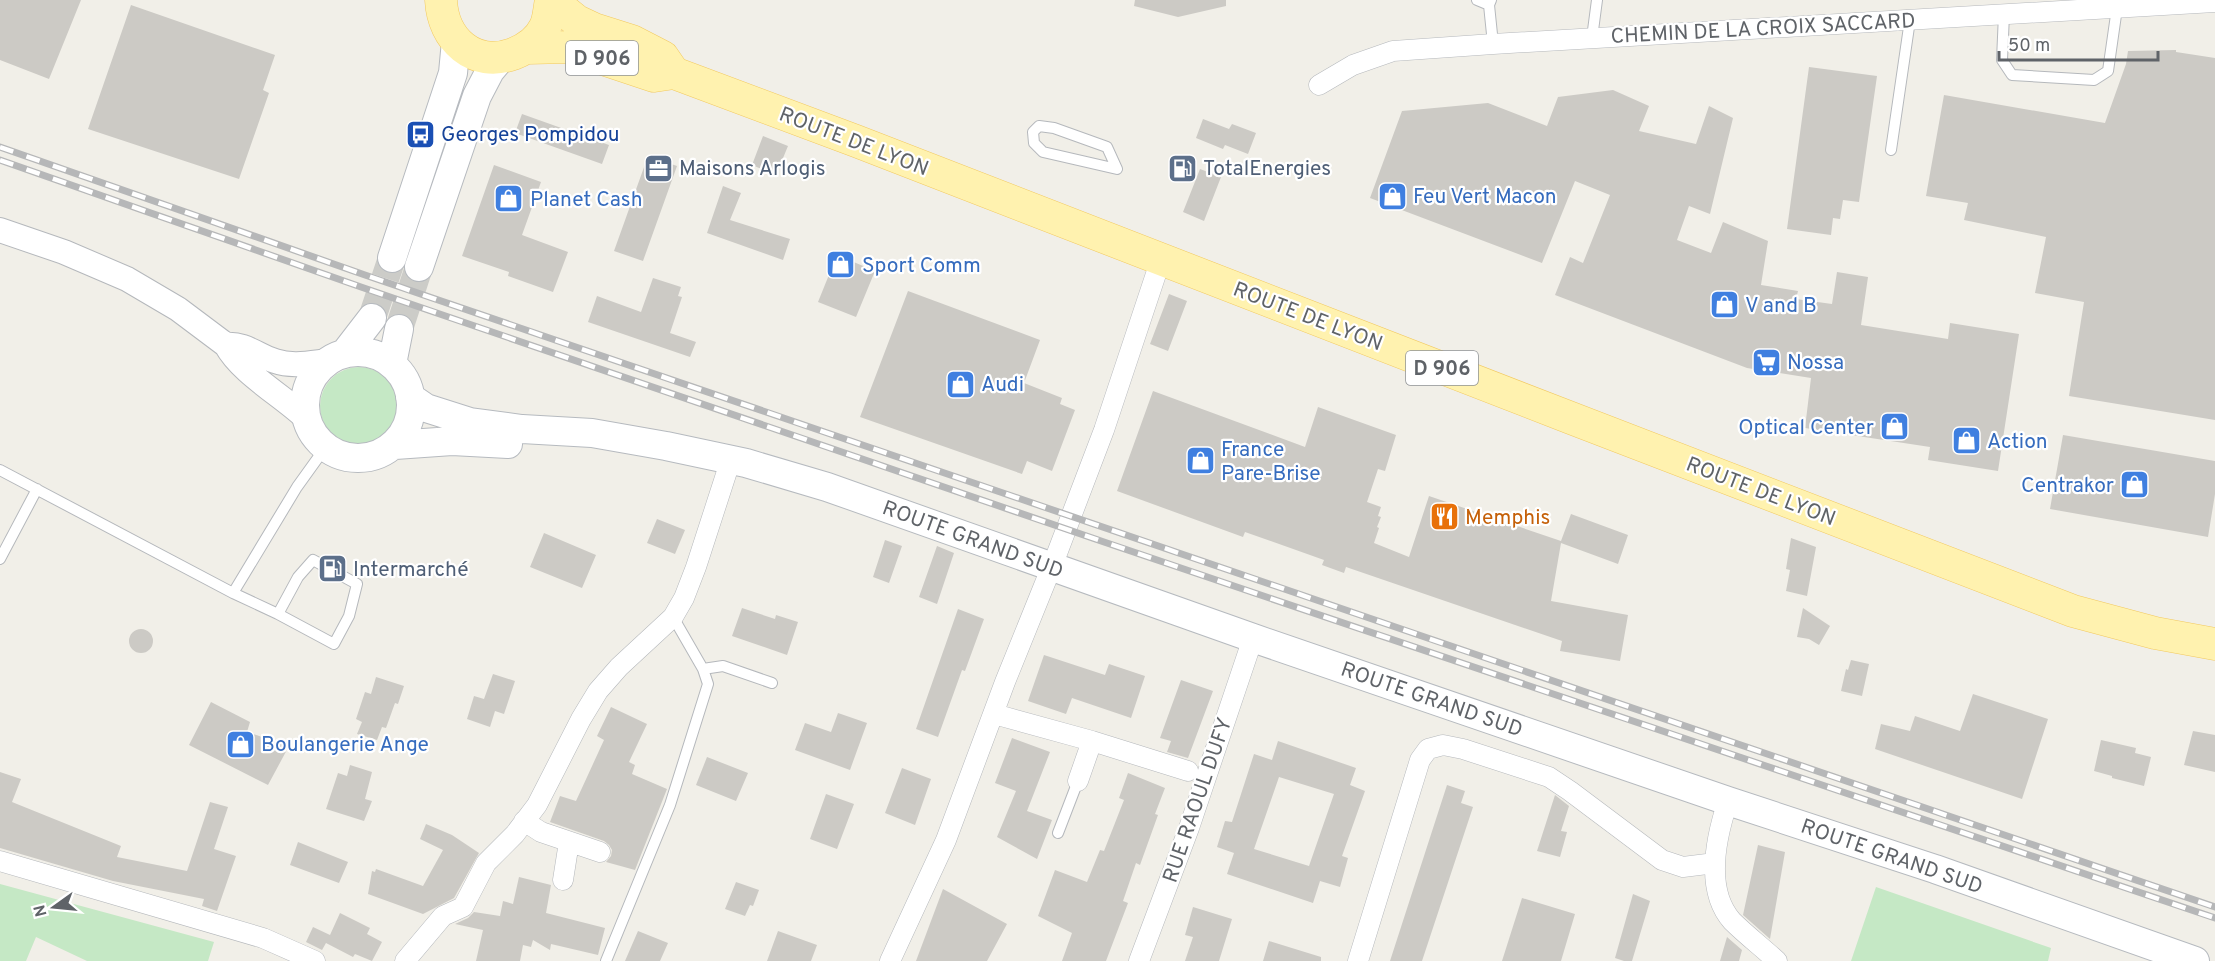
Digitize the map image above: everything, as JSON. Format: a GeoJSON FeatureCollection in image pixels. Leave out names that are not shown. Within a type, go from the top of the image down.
{"type":"FeatureCollection","features":[{"type":"Feature","properties":{"kind":"main road"},"geometry":{"type":"LineString","coordinates":[[419,267],[477,96],[490,71],[545,27],[551,0]]}},
{"type":"Feature","properties":{"kind":"main road","name":"ROUTE DE LYON"},"geometry":{"type":"LineString","coordinates":[[551,0],[577,21],[594,29],[632,40],[663,57],[674,74]]}},
{"type":"Feature","properties":{"kind":"main road"},"geometry":{"type":"LineString","coordinates":[[392,258],[453,73],[456,41],[448,30],[436,4]]}},
{"type":"Feature","properties":{"kind":"main road","name":"ROUTE DE LYON"},"geometry":{"type":"LineString","coordinates":[[456,41],[464,49],[480,56],[567,47],[654,76],[674,74],[856,141],[2073,611],[2155,633],[2215,644]]}},
{"type":"Feature","properties":{"kind":"main road"},"geometry":{"type":"LineString","coordinates":[[336,357],[362,351],[392,364],[404,379],[410,397],[409,421],[402,437],[395,445],[381,453],[362,459],[341,456],[325,448],[317,440],[307,419],[306,408],[310,385],[372,318]]}},
{"type":"Feature","properties":{"kind":"main road"},"geometry":{"type":"LineString","coordinates":[[392,364],[399,329]]}},
{"type":"Feature","properties":{"kind":"main road","name":"ROUTE GRAND SUD"},"geometry":{"type":"LineString","coordinates":[[410,397],[426,408],[470,422],[522,429],[592,434],[666,446],[731,459],[827,487],[1253,638],[1728,801],[1935,869],[2195,961]]}},
{"type":"Feature","properties":{"kind":"main road","name":"ROUTE GRAND SUD"},"geometry":{"type":"LineString","coordinates":[[395,445],[452,441],[552,447],[666,446]]}},
{"type":"Feature","properties":{"kind":"street","name":"CHEMIN DE LA CROIX SACCARD"},"geometry":{"type":"LineString","coordinates":[[1319,84],[1353,65],[1392,51],[2215,2]]}},
{"type":"Feature","properties":{"kind":"street"},"geometry":{"type":"LineString","coordinates":[[0,230],[64,252],[127,279],[178,309],[226,345],[232,357],[307,419]]}},
{"type":"Feature","properties":{"kind":"street"},"geometry":{"type":"LineString","coordinates":[[890,961],[946,840],[1052,568],[1104,430],[1161,259]]}},
{"type":"Feature","properties":{"kind":"street"},"geometry":{"type":"LineString","coordinates":[[226,345],[237,344],[287,364],[336,357]]}},
{"type":"Feature","properties":{"kind":"street"},"geometry":{"type":"LineString","coordinates":[[405,961],[443,916],[463,908],[486,863],[537,805],[581,719],[598,692],[619,666],[673,617],[684,598],[696,567],[731,459]]}},
{"type":"Feature","properties":{"kind":"street","name":"RUE RAOUL DUFY"},"geometry":{"type":"LineString","coordinates":[[1139,961],[1189,828],[1253,638]]}},
{"type":"Feature","properties":{"kind":"street"},"geometry":{"type":"LineString","coordinates":[[994,714],[1188,771]]}},
{"type":"Feature","properties":{"kind":"street"},"geometry":{"type":"LineString","coordinates":[[1077,781],[1092,741]]}},
{"type":"Feature","properties":{"kind":"street"},"geometry":{"type":"LineString","coordinates":[[1358,961],[1420,760],[1428,749],[1434,746],[1443,745],[1463,749],[1549,777],[1662,860],[1683,867],[1715,863]]}},
{"type":"Feature","properties":{"kind":"street"},"geometry":{"type":"LineString","coordinates":[[1728,801],[1722,819],[1715,863],[1716,891],[1731,919],[1777,961]]}},
{"type":"Feature","properties":{"kind":"street"},"geometry":{"type":"LineString","coordinates":[[524,821],[541,832],[600,852]]}},
{"type":"Feature","properties":{"kind":"street"},"geometry":{"type":"LineString","coordinates":[[563,880],[569,842]]}},
{"type":"Feature","properties":{"kind":"street"},"geometry":{"type":"LineString","coordinates":[[0,861],[263,938],[315,961]]}},
{"type":"Feature","properties":{"kind":"lane"},"geometry":{"type":"LineString","coordinates":[[1477,0],[1490,2],[1492,44]]}},
{"type":"Feature","properties":{"kind":"lane"},"geometry":{"type":"LineString","coordinates":[[1592,38],[1597,0]]}},
{"type":"Feature","properties":{"kind":"lane"},"geometry":{"type":"LineString","coordinates":[[2004,14],[2001,60],[2012,75],[2094,80],[2108,71],[2117,8]]}},
{"type":"Feature","properties":{"kind":"lane"},"geometry":{"type":"LineString","coordinates":[[1891,150],[1910,20]]}},
{"type":"Feature","properties":{"kind":"lane"},"geometry":{"type":"LineString","coordinates":[[1040,126],[1054,128],[1107,147],[1117,169],[1043,152],[1034,143],[1033,132],[1040,126]]}},
{"type":"Feature","properties":{"kind":"lane"},"geometry":{"type":"LineString","coordinates":[[233,593],[297,487],[325,448]]}},
{"type":"Feature","properties":{"kind":"lane"},"geometry":{"type":"LineString","coordinates":[[0,470],[334,644],[349,616],[357,584],[313,560],[298,577],[278,614]]}},
{"type":"Feature","properties":{"kind":"lane"},"geometry":{"type":"LineString","coordinates":[[0,559],[37,489]]}},
{"type":"Feature","properties":{"kind":"lane"},"geometry":{"type":"LineString","coordinates":[[606,961],[670,805],[708,684],[703,669],[673,617]]}},
{"type":"Feature","properties":{"kind":"lane"},"geometry":{"type":"LineString","coordinates":[[703,669],[723,666],[772,683]]}},
{"type":"Feature","properties":{"kind":"lane"},"geometry":{"type":"LineString","coordinates":[[1058,833],[1077,781]]}},
{"type":"Feature","properties":{"kind":"green space"},"geometry":{"type":"Polygon","coordinates":[[[359,367],[374,370],[387,378],[395,391],[398,406],[395,421],[387,434],[374,442],[359,445],[344,442],[331,434],[323,421],[320,406],[323,391],[331,378],[344,370],[359,367]]]}},
{"type":"Feature","properties":{"kind":"green space"},"geometry":{"type":"Polygon","coordinates":[[[0,884],[214,942],[208,961],[87,961],[36,937],[26,961],[0,961],[0,884]]]}},
{"type":"Feature","properties":{"kind":"green space"},"geometry":{"type":"Polygon","coordinates":[[[1876,887],[2051,948],[2048,961],[1851,961],[1876,887]]]}},
{"type":"Feature","properties":{"kind":"building"},"geometry":{"type":"Polygon","coordinates":[[[0,0],[81,0],[49,79],[0,60],[0,0]]]}},
{"type":"Feature","properties":{"kind":"building"},"geometry":{"type":"Polygon","coordinates":[[[1135,0],[1226,0],[1226,6],[1178,17],[1134,6],[1135,0]]]}},
{"type":"Feature","properties":{"kind":"building"},"geometry":{"type":"Polygon","coordinates":[[[131,5],[275,55],[263,90],[269,93],[239,179],[88,129],[131,5]]]}},
{"type":"Feature","properties":{"kind":"building"},"geometry":{"type":"Polygon","coordinates":[[[2176,50],[2176,52],[2215,58],[2215,420],[2069,396],[2084,302],[2035,293],[2046,237],[1964,220],[1968,203],[1926,196],[1944,95],[2105,123],[2126,64],[2128,51],[2176,50]]]}},
{"type":"Feature","properties":{"kind":"building"},"geometry":{"type":"Polygon","coordinates":[[[1809,67],[1877,76],[1859,202],[1843,200],[1840,219],[1833,218],[1831,235],[1787,229],[1809,67]]]}},
{"type":"Feature","properties":{"kind":"building"},"geometry":{"type":"Polygon","coordinates":[[[1613,90],[1649,106],[1639,131],[1696,144],[1709,106],[1733,118],[1710,214],[1689,206],[1677,240],[1711,253],[1723,222],[1768,241],[1761,285],[1798,291],[1796,299],[1832,304],[1837,272],[1868,277],[1861,325],[1948,339],[1950,323],[2019,334],[1998,471],[1928,460],[1930,447],[1805,428],[1811,378],[1747,368],[1555,295],[1570,257],[1583,263],[1610,195],[1575,181],[1542,263],[1370,198],[1402,111],[1488,103],[1547,126],[1558,97],[1613,90]]]}},
{"type":"Feature","properties":{"kind":"building"},"geometry":{"type":"Polygon","coordinates":[[[522,114],[609,145],[602,164],[515,133],[522,114]]]}},
{"type":"Feature","properties":{"kind":"building"},"geometry":{"type":"Polygon","coordinates":[[[1203,119],[1229,129],[1232,124],[1256,133],[1248,154],[1225,145],[1223,149],[1196,138],[1203,119]]]}},
{"type":"Feature","properties":{"kind":"building"},"geometry":{"type":"Polygon","coordinates":[[[763,136],[788,146],[776,175],[752,165],[763,136]]]}},
{"type":"Feature","properties":{"kind":"building"},"geometry":{"type":"Polygon","coordinates":[[[648,156],[677,166],[643,261],[614,251],[648,156]]]}},
{"type":"Feature","properties":{"kind":"building"},"geometry":{"type":"Polygon","coordinates":[[[494,165],[541,182],[522,235],[568,252],[553,292],[508,276],[509,272],[462,256],[494,165]]]}},
{"type":"Feature","properties":{"kind":"building"},"geometry":{"type":"Polygon","coordinates":[[[1200,169],[1221,177],[1204,221],[1183,212],[1200,169]]]}},
{"type":"Feature","properties":{"kind":"building"},"geometry":{"type":"Polygon","coordinates":[[[723,186],[741,193],[730,220],[790,239],[783,260],[707,233],[723,186]]]}},
{"type":"Feature","properties":{"kind":"building"},"geometry":{"type":"Polygon","coordinates":[[[837,255],[875,271],[856,317],[818,302],[837,255]]]}},
{"type":"Feature","properties":{"kind":"building"},"geometry":{"type":"Polygon","coordinates":[[[653,278],[681,287],[678,296],[682,297],[670,333],[696,342],[690,357],[588,322],[597,296],[641,312],[653,278]]]}},
{"type":"Feature","properties":{"kind":"building"},"geometry":{"type":"Polygon","coordinates":[[[908,291],[1040,340],[1024,383],[1062,398],[1060,404],[1075,410],[1052,471],[1027,461],[1022,474],[860,417],[908,291]]]}},
{"type":"Feature","properties":{"kind":"building"},"geometry":{"type":"Polygon","coordinates":[[[1169,294],[1187,301],[1168,351],[1150,344],[1169,294]]]}},
{"type":"Feature","properties":{"kind":"building"},"geometry":{"type":"Polygon","coordinates":[[[1153,391],[1305,447],[1318,407],[1396,435],[1385,471],[1378,469],[1367,502],[1381,507],[1378,516],[1381,517],[1377,527],[1379,528],[1374,543],[1409,557],[1429,496],[1561,541],[1571,514],[1628,535],[1618,564],[1561,543],[1551,601],[1628,615],[1620,661],[1560,651],[1562,641],[1346,567],[1344,573],[1322,565],[1324,560],[1245,532],[1243,537],[1117,491],[1153,391]]]}},
{"type":"Feature","properties":{"kind":"building"},"geometry":{"type":"Polygon","coordinates":[[[2063,435],[2215,461],[2215,494],[2208,537],[2050,509],[2063,435]]]}},
{"type":"Feature","properties":{"kind":"building"},"geometry":{"type":"Polygon","coordinates":[[[657,519],[685,530],[675,554],[647,543],[657,519]]]}},
{"type":"Feature","properties":{"kind":"building"},"geometry":{"type":"Polygon","coordinates":[[[544,533],[596,555],[582,588],[530,567],[544,533]]]}},
{"type":"Feature","properties":{"kind":"building"},"geometry":{"type":"Polygon","coordinates":[[[1791,538],[1816,547],[1807,596],[1786,591],[1790,570],[1786,569],[1791,538]]]}},
{"type":"Feature","properties":{"kind":"building"},"geometry":{"type":"Polygon","coordinates":[[[885,540],[902,546],[889,583],[873,577],[885,540]]]}},
{"type":"Feature","properties":{"kind":"building"},"geometry":{"type":"Polygon","coordinates":[[[937,546],[954,553],[937,604],[919,597],[937,546]]]}},
{"type":"Feature","properties":{"kind":"building"},"geometry":{"type":"Polygon","coordinates":[[[742,608],[775,619],[776,615],[798,622],[787,655],[732,636],[742,608]]]}},
{"type":"Feature","properties":{"kind":"building"},"geometry":{"type":"Polygon","coordinates":[[[1803,608],[1830,626],[1819,645],[1809,639],[1797,637],[1803,608]]]}},
{"type":"Feature","properties":{"kind":"building"},"geometry":{"type":"Polygon","coordinates":[[[958,609],[984,619],[965,671],[962,670],[938,737],[916,729],[958,609]]]}},
{"type":"Feature","properties":{"kind":"building"},"geometry":{"type":"Polygon","coordinates":[[[141,629],[150,632],[153,641],[150,650],[141,653],[132,650],[129,641],[132,632],[141,629]]]}},
{"type":"Feature","properties":{"kind":"building"},"geometry":{"type":"Polygon","coordinates":[[[1044,655],[1105,675],[1109,664],[1145,676],[1131,718],[1072,698],[1066,714],[1028,701],[1044,655]]]}},
{"type":"Feature","properties":{"kind":"building"},"geometry":{"type":"Polygon","coordinates":[[[1851,660],[1869,664],[1862,696],[1841,691],[1846,669],[1848,670],[1851,660]]]}},
{"type":"Feature","properties":{"kind":"building"},"geometry":{"type":"Polygon","coordinates":[[[493,674],[515,681],[504,714],[495,711],[490,727],[467,719],[474,696],[484,699],[493,674]]]}},
{"type":"Feature","properties":{"kind":"building"},"geometry":{"type":"Polygon","coordinates":[[[376,677],[404,686],[386,728],[382,727],[377,740],[357,734],[362,722],[356,719],[365,692],[371,694],[376,677]]]}},
{"type":"Feature","properties":{"kind":"building"},"geometry":{"type":"Polygon","coordinates":[[[1181,680],[1213,691],[1188,758],[1167,752],[1171,741],[1160,738],[1181,680]]]}},
{"type":"Feature","properties":{"kind":"building"},"geometry":{"type":"Polygon","coordinates":[[[1973,694],[2048,719],[2022,799],[1875,749],[1881,724],[1910,731],[1915,716],[1960,731],[1973,694]]]}},
{"type":"Feature","properties":{"kind":"building","name":"Boulangerie Ange"},"geometry":{"type":"Polygon","coordinates":[[[211,702],[250,722],[247,732],[289,746],[268,785],[189,745],[211,702]]]}},
{"type":"Feature","properties":{"kind":"building"},"geometry":{"type":"Polygon","coordinates":[[[611,707],[647,724],[629,762],[635,765],[632,774],[667,789],[635,870],[606,862],[612,850],[604,841],[550,822],[560,796],[576,801],[604,740],[597,736],[611,707]]]}},
{"type":"Feature","properties":{"kind":"building"},"geometry":{"type":"Polygon","coordinates":[[[838,713],[867,723],[850,770],[795,750],[805,723],[831,732],[838,713]]]}},
{"type":"Feature","properties":{"kind":"building"},"geometry":{"type":"Polygon","coordinates":[[[2193,731],[2215,735],[2215,772],[2184,765],[2193,731]]]}},
{"type":"Feature","properties":{"kind":"building"},"geometry":{"type":"Polygon","coordinates":[[[1012,738],[1050,752],[1027,811],[1052,820],[1037,859],[997,837],[1016,791],[995,783],[1012,738]]]}},
{"type":"Feature","properties":{"kind":"building"},"geometry":{"type":"Polygon","coordinates":[[[2101,740],[2136,748],[2135,753],[2151,757],[2144,786],[2094,771],[2101,740]]]}},
{"type":"Feature","properties":{"kind":"building"},"geometry":{"type":"Polygon","coordinates":[[[1278,741],[1356,768],[1350,785],[1365,791],[1342,856],[1348,858],[1340,887],[1320,881],[1313,903],[1227,874],[1234,853],[1217,847],[1225,821],[1232,822],[1254,754],[1272,760],[1278,741]],[[1279,777],[1254,849],[1309,866],[1334,794],[1279,777]]]}},
{"type":"Feature","properties":{"kind":"building"},"geometry":{"type":"Polygon","coordinates":[[[707,757],[748,773],[736,801],[696,785],[707,757]]]}},
{"type":"Feature","properties":{"kind":"building"},"geometry":{"type":"Polygon","coordinates":[[[350,765],[372,772],[365,799],[372,801],[364,821],[326,809],[338,773],[347,776],[350,765]]]}},
{"type":"Feature","properties":{"kind":"building"},"geometry":{"type":"Polygon","coordinates":[[[902,768],[931,779],[915,825],[885,813],[902,768]]]}},
{"type":"Feature","properties":{"kind":"building"},"geometry":{"type":"Polygon","coordinates":[[[0,772],[21,779],[12,802],[121,846],[117,857],[187,871],[210,802],[228,807],[214,849],[236,856],[217,911],[202,906],[204,899],[113,881],[0,848],[0,772]]]}},
{"type":"Feature","properties":{"kind":"building"},"geometry":{"type":"Polygon","coordinates":[[[1128,773],[1165,788],[1140,865],[1136,863],[1123,901],[1128,903],[1106,961],[1062,961],[1072,933],[1038,916],[1055,870],[1087,882],[1100,850],[1104,851],[1124,800],[1119,798],[1128,773]]]}},
{"type":"Feature","properties":{"kind":"building"},"geometry":{"type":"Polygon","coordinates":[[[1447,785],[1465,791],[1461,803],[1473,807],[1422,961],[1390,961],[1447,785]]]}},
{"type":"Feature","properties":{"kind":"building"},"geometry":{"type":"Polygon","coordinates":[[[826,794],[854,804],[837,849],[810,839],[826,794]]]}},
{"type":"Feature","properties":{"kind":"building"},"geometry":{"type":"Polygon","coordinates":[[[1555,795],[1569,806],[1561,831],[1567,832],[1560,857],[1537,851],[1555,795]]]}},
{"type":"Feature","properties":{"kind":"building"},"geometry":{"type":"Polygon","coordinates":[[[426,824],[452,835],[479,853],[454,898],[423,914],[368,894],[372,871],[375,872],[376,869],[423,886],[443,850],[420,839],[426,824]]]}},
{"type":"Feature","properties":{"kind":"building"},"geometry":{"type":"Polygon","coordinates":[[[298,842],[348,862],[339,883],[290,865],[298,842]]]}},
{"type":"Feature","properties":{"kind":"building"},"geometry":{"type":"Polygon","coordinates":[[[1758,845],[1785,852],[1770,939],[1743,915],[1758,845]]]}},
{"type":"Feature","properties":{"kind":"building"},"geometry":{"type":"Polygon","coordinates":[[[519,877],[551,885],[546,913],[605,928],[598,955],[551,944],[550,950],[533,940],[531,947],[523,945],[520,961],[476,961],[483,930],[455,924],[468,918],[474,912],[500,916],[503,901],[513,904],[519,877]]]}},
{"type":"Feature","properties":{"kind":"building"},"geometry":{"type":"Polygon","coordinates":[[[736,882],[759,890],[753,906],[750,905],[745,916],[725,909],[736,882]]]}},
{"type":"Feature","properties":{"kind":"building"},"geometry":{"type":"Polygon","coordinates":[[[943,889],[1007,924],[987,961],[916,961],[943,889]]]}},
{"type":"Feature","properties":{"kind":"building"},"geometry":{"type":"Polygon","coordinates":[[[1633,894],[1650,901],[1632,961],[1624,961],[1615,958],[1633,894]]]}},
{"type":"Feature","properties":{"kind":"building"},"geometry":{"type":"Polygon","coordinates":[[[1522,898],[1575,914],[1561,961],[1502,961],[1522,898]]]}},
{"type":"Feature","properties":{"kind":"building"},"geometry":{"type":"Polygon","coordinates":[[[1193,907],[1232,919],[1219,961],[1185,961],[1193,937],[1185,935],[1193,907]]]}},
{"type":"Feature","properties":{"kind":"building"},"geometry":{"type":"Polygon","coordinates":[[[340,913],[370,928],[367,934],[382,942],[372,961],[355,954],[353,957],[326,943],[322,950],[306,942],[313,927],[330,935],[340,913]]]}},
{"type":"Feature","properties":{"kind":"building"},"geometry":{"type":"Polygon","coordinates":[[[638,931],[668,943],[660,961],[625,961],[638,931]]]}},
{"type":"Feature","properties":{"kind":"building"},"geometry":{"type":"Polygon","coordinates":[[[778,931],[817,945],[811,961],[767,961],[778,931]]]}},
{"type":"Feature","properties":{"kind":"building"},"geometry":{"type":"Polygon","coordinates":[[[1727,937],[1742,950],[1739,961],[1720,961],[1727,937]]]}},
{"type":"Feature","properties":{"kind":"building"},"geometry":{"type":"Polygon","coordinates":[[[1269,941],[1321,957],[1321,961],[1263,961],[1269,941]]]}},
{"type":"Feature","properties":{"kind":"tunnel"},"geometry":{"type":"LineString","coordinates":[[372,318],[392,258]]}},
{"type":"Feature","properties":{"kind":"tunnel"},"geometry":{"type":"LineString","coordinates":[[399,329],[419,267]]}},
{"type":"Feature","properties":{"kind":"railway"},"geometry":{"type":"LineString","coordinates":[[0,147],[365,275],[2215,907]]}},
{"type":"Feature","properties":{"kind":"railway"},"geometry":{"type":"LineString","coordinates":[[0,160],[361,287],[1104,542],[2215,918]]}},
{"type":"Feature","properties":{"kind":"place","name":"Georges Pompidou"},"geometry":{"type":"Point","coordinates":[420,134]}},
{"type":"Feature","properties":{"kind":"place","name":"Maisons Arlogis"},"geometry":{"type":"Point","coordinates":[658,168]}},
{"type":"Feature","properties":{"kind":"place","name":"TotalEnergies"},"geometry":{"type":"Point","coordinates":[1182,168]}},
{"type":"Feature","properties":{"kind":"place","name":"Feu Vert Macon"},"geometry":{"type":"Point","coordinates":[1392,196]}},
{"type":"Feature","properties":{"kind":"place","name":"Planet Cash"},"geometry":{"type":"Point","coordinates":[509,199]}},
{"type":"Feature","properties":{"kind":"place","name":"Sport Comm"},"geometry":{"type":"Point","coordinates":[841,265]}},
{"type":"Feature","properties":{"kind":"place","name":"V and B"},"geometry":{"type":"Point","coordinates":[1724,305]}},
{"type":"Feature","properties":{"kind":"place","name":"Nossa"},"geometry":{"type":"Point","coordinates":[1766,362]}},
{"type":"Feature","properties":{"kind":"place","name":"Audi"},"geometry":{"type":"Point","coordinates":[960,384]}},
{"type":"Feature","properties":{"kind":"place","name":"Optical Center"},"geometry":{"type":"Point","coordinates":[1895,427]}},
{"type":"Feature","properties":{"kind":"place","name":"Action"},"geometry":{"type":"Point","coordinates":[1966,441]}},
{"type":"Feature","properties":{"kind":"place","name":"France Pare-Brise"},"geometry":{"type":"Point","coordinates":[1200,461]}},
{"type":"Feature","properties":{"kind":"place","name":"Centrakor"},"geometry":{"type":"Point","coordinates":[2135,485]}},
{"type":"Feature","properties":{"kind":"place","name":"Memphis"},"geometry":{"type":"Point","coordinates":[1444,517]}},
{"type":"Feature","properties":{"kind":"place","name":"Intermarché"},"geometry":{"type":"Point","coordinates":[332,569]}},
{"type":"Feature","properties":{"kind":"place","name":"Boulangerie Ange"},"geometry":{"type":"Point","coordinates":[240,744]}}]}
